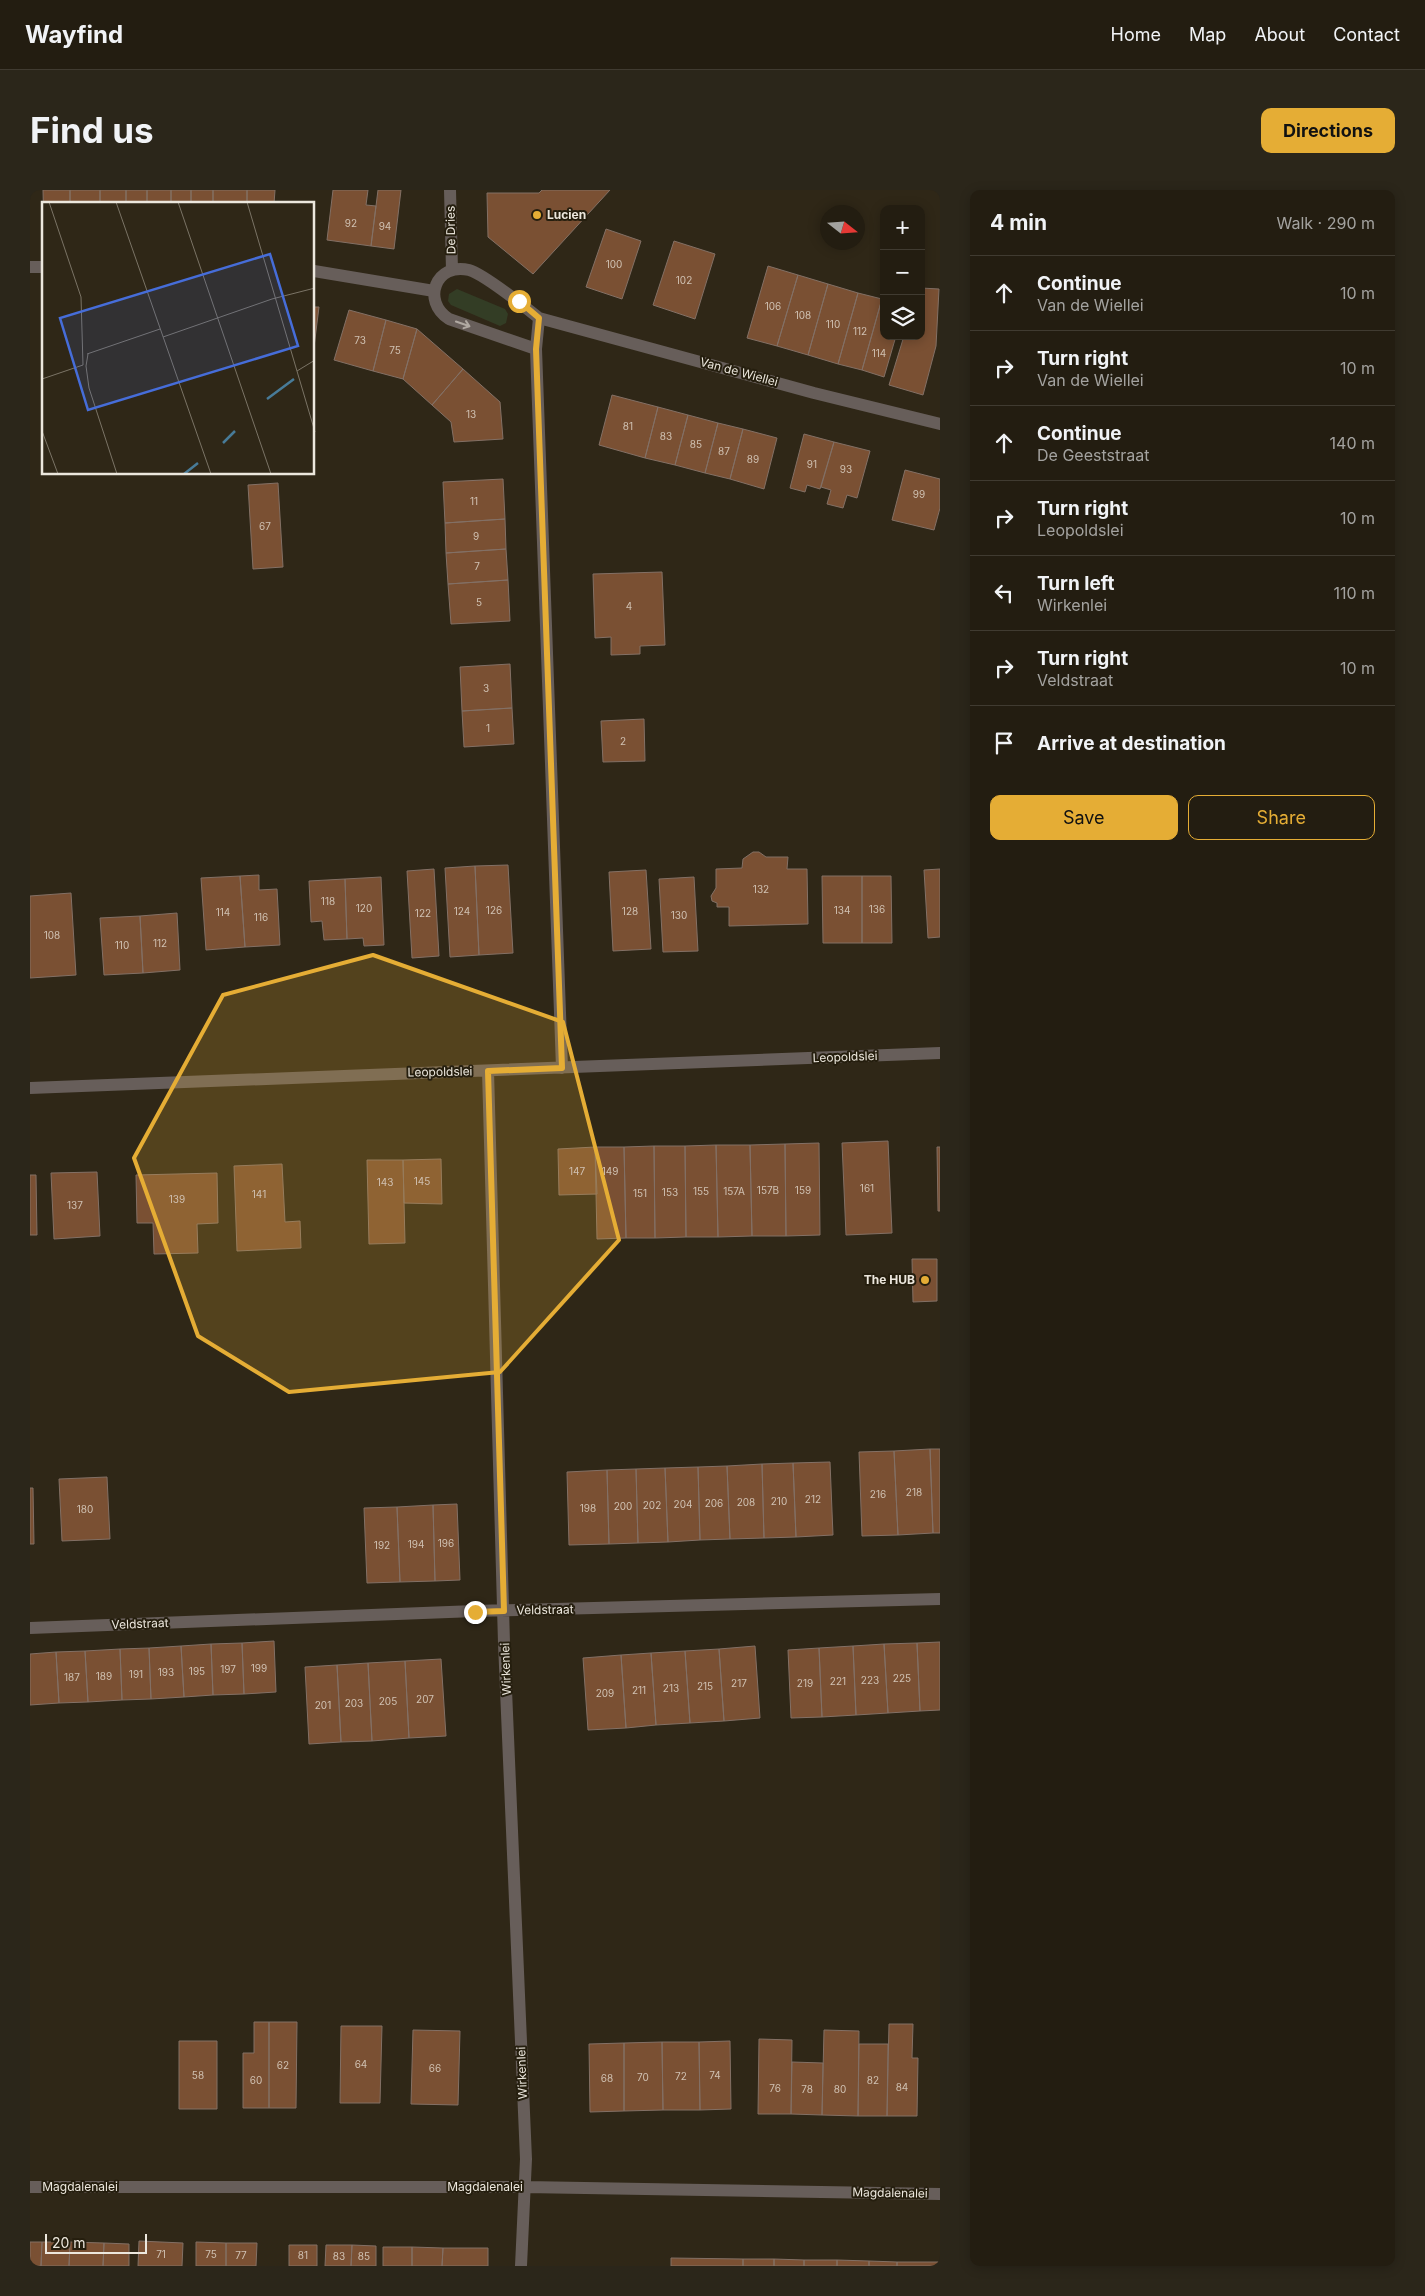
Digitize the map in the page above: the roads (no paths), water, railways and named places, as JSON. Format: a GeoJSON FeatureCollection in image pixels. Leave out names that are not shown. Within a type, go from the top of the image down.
{"type":"FeatureCollection","features":[{"type":"Feature","properties":{"kind":"street","name":"De Dries"},"geometry":{"type":"LineString","coordinates":[[450,190],[452,270]]}},
{"type":"Feature","properties":{"kind":"street"},"geometry":{"type":"LineString","coordinates":[[452,270],[440,277],[434,291],[435,305],[442,314],[449,319],[536,349]]}},
{"type":"Feature","properties":{"kind":"street","name":"Van de Wiellei"},"geometry":{"type":"LineString","coordinates":[[452,270],[470,270],[519,301],[539,318],[814,393],[940,424]]}},
{"type":"Feature","properties":{"kind":"street"},"geometry":{"type":"LineString","coordinates":[[315,272],[434,291]]}},
{"type":"Feature","properties":{"kind":"street"},"geometry":{"type":"LineString","coordinates":[[539,318],[536,349],[562,1068]]}},
{"type":"Feature","properties":{"kind":"street","name":"Leopoldslei"},"geometry":{"type":"LineString","coordinates":[[30,1088],[940,1053]]}},
{"type":"Feature","properties":{"kind":"street","name":"Wirkenlei"},"geometry":{"type":"LineString","coordinates":[[488,1071],[504,1611],[526,2159],[521,2266]]}},
{"type":"Feature","properties":{"kind":"street","name":"Veldstraat"},"geometry":{"type":"LineString","coordinates":[[30,1628],[504,1611],[940,1599]]}},
{"type":"Feature","properties":{"kind":"street","name":"Magdalenalei"},"geometry":{"type":"LineString","coordinates":[[30,2187],[525,2187],[940,2194]]}},
{"type":"Feature","properties":{"kind":"place","name":"Lucien"},"geometry":{"type":"Point","coordinates":[537,215]}},
{"type":"Feature","properties":{"kind":"place","name":"The HUB"},"geometry":{"type":"Point","coordinates":[925,1280]}}]}
